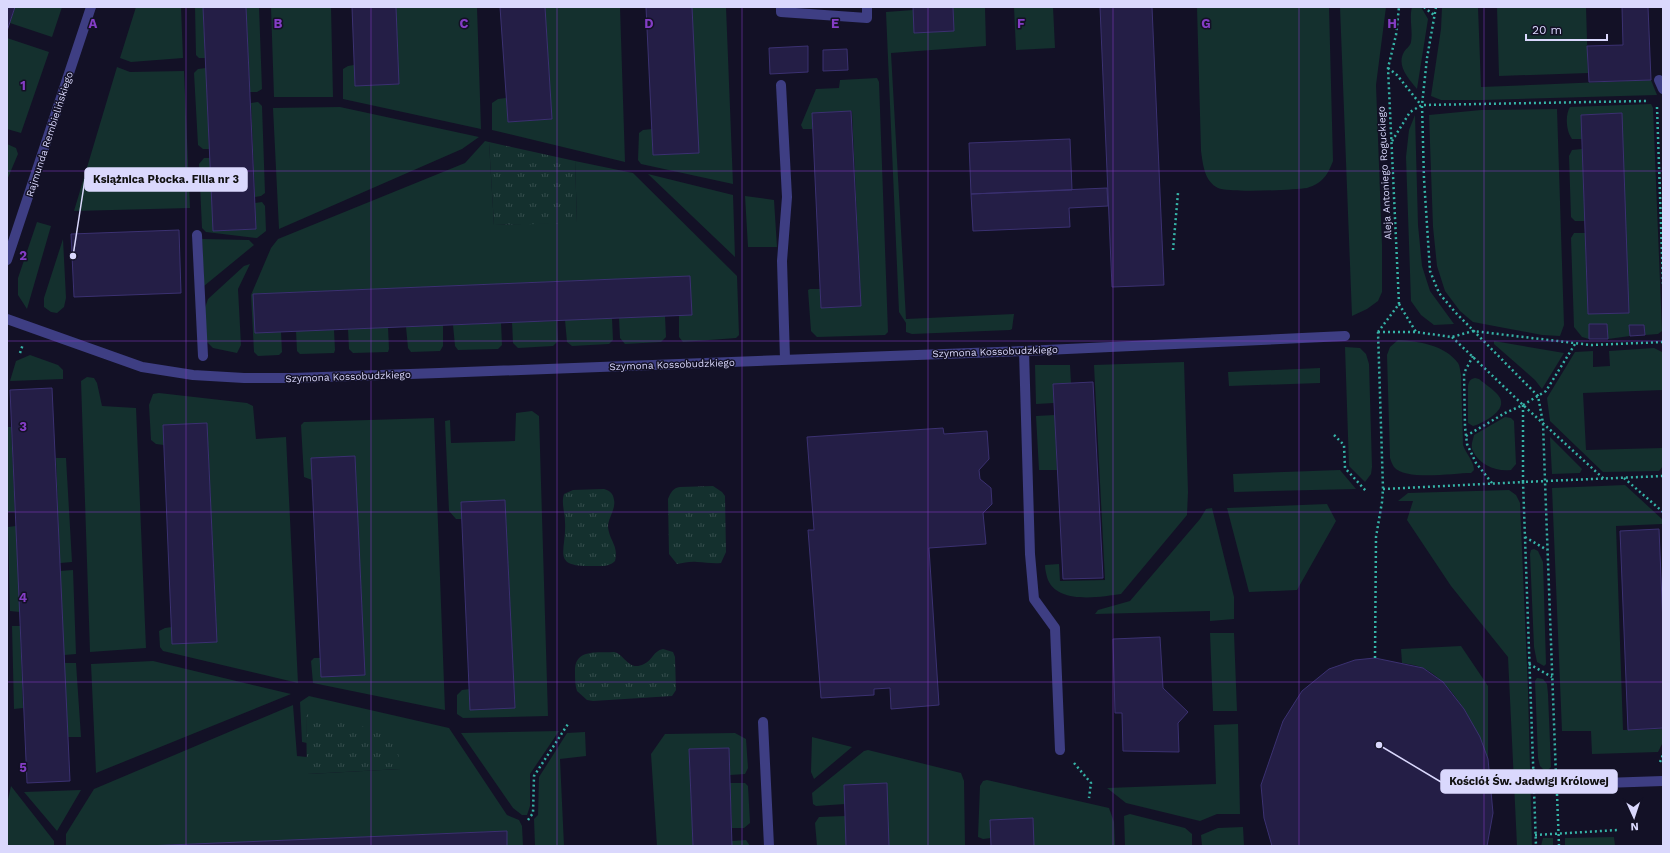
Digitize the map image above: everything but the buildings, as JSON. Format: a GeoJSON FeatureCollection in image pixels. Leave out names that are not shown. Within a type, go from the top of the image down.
{"type":"FeatureCollection","features":[{"type":"Feature","properties":{"kind":"street","name":"Rajmunda Rembielińskiego"},"geometry":{"type":"LineString","coordinates":[[7,260],[91,7]]}},
{"type":"Feature","properties":{"kind":"street"},"geometry":{"type":"LineString","coordinates":[[781,7],[781,12],[867,18],[867,7]]}},
{"type":"Feature","properties":{"kind":"street"},"geometry":{"type":"LineString","coordinates":[[781,85],[787,198],[782,262],[785,360]]}},
{"type":"Feature","properties":{"kind":"street"},"geometry":{"type":"LineString","coordinates":[[197,235],[203,356]]}},
{"type":"Feature","properties":{"kind":"street","name":"Szymona Kossobudzkiego"},"geometry":{"type":"LineString","coordinates":[[7,320],[142,367],[193,375],[244,378],[292,378],[785,360],[1345,336]]}},
{"type":"Feature","properties":{"kind":"street"},"geometry":{"type":"LineString","coordinates":[[1024,350],[1030,554],[1034,599],[1055,628],[1060,750]]}},
{"type":"Feature","properties":{"kind":"street"},"geometry":{"type":"LineString","coordinates":[[763,722],[769,846]]}},
{"type":"Feature","properties":{"kind":"street"},"geometry":{"type":"LineString","coordinates":[[1574,784],[1663,781]]}},
{"type":"Feature","properties":{"kind":"path","name":"Aleja Antoniego Roguckiego"},"geometry":{"type":"LineString","coordinates":[[1399,7],[1396,35],[1388,68],[1399,304]]}},
{"type":"Feature","properties":{"kind":"path"},"geometry":{"type":"LineString","coordinates":[[1424,7],[1435,16]]}},
{"type":"Feature","properties":{"kind":"path"},"geometry":{"type":"LineString","coordinates":[[1436,7],[1427,58],[1422,105],[1424,179],[1430,271],[1439,293],[1473,331],[1538,396],[1542,423],[1556,782],[1533,770]]}},
{"type":"Feature","properties":{"kind":"path"},"geometry":{"type":"LineString","coordinates":[[1388,68],[1397,75],[1422,105]]}},
{"type":"Feature","properties":{"kind":"path"},"geometry":{"type":"LineString","coordinates":[[1391,141],[1410,112],[1422,105],[1650,100]]}},
{"type":"Feature","properties":{"kind":"path"},"geometry":{"type":"LineString","coordinates":[[1657,100],[1663,284]]}},
{"type":"Feature","properties":{"kind":"path"},"geometry":{"type":"LineString","coordinates":[[1173,250],[1178,193]]}},
{"type":"Feature","properties":{"kind":"path"},"geometry":{"type":"LineString","coordinates":[[1375,658],[1376,537],[1383,489],[1378,332],[1399,304],[1416,332]]}},
{"type":"Feature","properties":{"kind":"path"},"geometry":{"type":"LineString","coordinates":[[1378,332],[1416,332],[1452,337],[1473,331],[1591,345],[1663,342]]}},
{"type":"Feature","properties":{"kind":"path"},"geometry":{"type":"LineString","coordinates":[[1452,337],[1542,423],[1604,479]]}},
{"type":"Feature","properties":{"kind":"path"},"geometry":{"type":"LineString","coordinates":[[1466,436],[1546,391],[1575,344]]}},
{"type":"Feature","properties":{"kind":"path"},"geometry":{"type":"LineString","coordinates":[[1473,356],[1464,373],[1467,444],[1476,463],[1492,483]]}},
{"type":"Feature","properties":{"kind":"path"},"geometry":{"type":"LineString","coordinates":[[1523,405],[1523,482],[1536,846]]}},
{"type":"Feature","properties":{"kind":"path"},"geometry":{"type":"LineString","coordinates":[[1334,435],[1344,446],[1345,468],[1366,491]]}},
{"type":"Feature","properties":{"kind":"path"},"geometry":{"type":"LineString","coordinates":[[1383,489],[1663,476]]}},
{"type":"Feature","properties":{"kind":"path"},"geometry":{"type":"LineString","coordinates":[[1624,478],[1663,512]]}},
{"type":"Feature","properties":{"kind":"path"},"geometry":{"type":"LineString","coordinates":[[1525,537],[1547,550]]}},
{"type":"Feature","properties":{"kind":"path"},"geometry":{"type":"LineString","coordinates":[[1529,664],[1552,677]]}},
{"type":"Feature","properties":{"kind":"path"},"geometry":{"type":"LineString","coordinates":[[528,820],[533,813],[534,776],[568,724]]}},
{"type":"Feature","properties":{"kind":"path"},"geometry":{"type":"LineString","coordinates":[[1060,750],[1075,764],[1091,783],[1089,798]]}},
{"type":"Feature","properties":{"kind":"path"},"geometry":{"type":"LineString","coordinates":[[1557,789],[1559,846]]}},
{"type":"Feature","properties":{"kind":"path"},"geometry":{"type":"LineString","coordinates":[[1536,835],[1618,830]]}},
{"type":"Feature","properties":{"kind":"green space"},"geometry":{"type":"Polygon","coordinates":[[[15,7],[62,7],[52,37],[10,23],[15,7]]]}},
{"type":"Feature","properties":{"kind":"green space"},"geometry":{"type":"Polygon","coordinates":[[[136,7],[181,7],[183,58],[131,62],[120,58],[136,7]]]}},
{"type":"Feature","properties":{"kind":"green space"},"geometry":{"type":"Polygon","coordinates":[[[195,7],[203,7],[205,58],[199,58],[196,55],[195,7]]]}},
{"type":"Feature","properties":{"kind":"green space"},"geometry":{"type":"Polygon","coordinates":[[[246,7],[259,7],[262,89],[257,92],[250,92],[246,7]]]}},
{"type":"Feature","properties":{"kind":"green space"},"geometry":{"type":"Polygon","coordinates":[[[271,7],[331,7],[333,97],[274,97],[271,7]]]}},
{"type":"Feature","properties":{"kind":"green space"},"geometry":{"type":"Polygon","coordinates":[[[396,7],[477,7],[481,129],[343,99],[343,69],[348,66],[354,65],[355,86],[399,84],[396,7]]]}},
{"type":"Feature","properties":{"kind":"green space"},"geometry":{"type":"Polygon","coordinates":[[[545,7],[620,7],[625,162],[492,130],[492,103],[498,99],[506,98],[508,122],[552,119],[545,7]]]}},
{"type":"Feature","properties":{"kind":"green space"},"geometry":{"type":"Polygon","coordinates":[[[692,7],[726,7],[733,184],[641,164],[638,160],[639,133],[643,130],[652,129],[653,155],[698,153],[692,7]]]}},
{"type":"Feature","properties":{"kind":"green space"},"geometry":{"type":"Polygon","coordinates":[[[953,7],[985,7],[986,46],[891,53],[906,319],[1014,314],[1012,329],[1010,330],[912,334],[906,332],[906,323],[899,312],[886,12],[913,10],[915,33],[954,31],[953,7]]]}},
{"type":"Feature","properties":{"kind":"green space"},"geometry":{"type":"Polygon","coordinates":[[[1014,7],[1053,7],[1055,48],[1016,50],[1014,7]]]}},
{"type":"Feature","properties":{"kind":"green space"},"geometry":{"type":"Polygon","coordinates":[[[1197,7],[1329,7],[1333,161],[1329,170],[1321,181],[1307,188],[1247,191],[1224,190],[1218,188],[1213,185],[1207,177],[1201,151],[1197,7]]]}},
{"type":"Feature","properties":{"kind":"green space"},"geometry":{"type":"Polygon","coordinates":[[[1340,7],[1386,7],[1376,85],[1382,245],[1382,292],[1378,301],[1367,309],[1352,316],[1340,7]]]}},
{"type":"Feature","properties":{"kind":"green space"},"geometry":{"type":"Polygon","coordinates":[[[1412,7],[1421,7],[1428,19],[1417,89],[1410,81],[1402,67],[1402,57],[1411,42],[1412,7]]]}},
{"type":"Feature","properties":{"kind":"green space"},"geometry":{"type":"Polygon","coordinates":[[[1442,7],[1478,7],[1481,87],[1651,80],[1657,95],[1483,100],[1441,100],[1431,96],[1441,29],[1442,7]]]}},
{"type":"Feature","properties":{"kind":"green space"},"geometry":{"type":"Polygon","coordinates":[[[1497,7],[1586,7],[1588,73],[1499,76],[1497,7]]]}},
{"type":"Feature","properties":{"kind":"green space"},"geometry":{"type":"Polygon","coordinates":[[[7,38],[49,52],[21,133],[7,129],[7,38]]]}},
{"type":"Feature","properties":{"kind":"green space"},"geometry":{"type":"Polygon","coordinates":[[[117,67],[130,72],[184,71],[190,208],[74,211],[117,67]]]}},
{"type":"Feature","properties":{"kind":"green space"},"geometry":{"type":"Polygon","coordinates":[[[206,68],[209,149],[203,149],[198,145],[194,73],[198,69],[206,68]]]}},
{"type":"Feature","properties":{"kind":"green space"},"geometry":{"type":"Polygon","coordinates":[[[877,78],[879,82],[888,332],[885,335],[817,337],[811,331],[808,290],[820,289],[821,308],[861,306],[852,111],[812,113],[812,129],[803,129],[801,125],[816,89],[839,88],[840,80],[877,78]]]}},
{"type":"Feature","properties":{"kind":"green space"},"geometry":{"type":"Polygon","coordinates":[[[258,102],[262,106],[265,193],[261,196],[255,197],[251,103],[258,102]]]}},
{"type":"Feature","properties":{"kind":"green space"},"geometry":{"type":"Polygon","coordinates":[[[1651,104],[1653,108],[1662,331],[1658,334],[1645,335],[1644,325],[1629,325],[1630,336],[1608,339],[1607,324],[1589,324],[1589,339],[1582,337],[1574,327],[1571,238],[1574,233],[1585,233],[1588,314],[1628,313],[1621,113],[1581,115],[1582,139],[1572,139],[1567,127],[1568,110],[1570,107],[1651,104]]]}},
{"type":"Feature","properties":{"kind":"green space"},"geometry":{"type":"Polygon","coordinates":[[[340,107],[479,137],[462,149],[279,229],[273,108],[340,107]]]}},
{"type":"Feature","properties":{"kind":"green space"},"geometry":{"type":"Polygon","coordinates":[[[1557,109],[1564,325],[1560,336],[1542,335],[1473,322],[1460,311],[1445,291],[1437,266],[1433,227],[1429,115],[1481,110],[1557,109]]]}},
{"type":"Feature","properties":{"kind":"green space"},"geometry":{"type":"Polygon","coordinates":[[[1415,115],[1418,225],[1422,266],[1430,291],[1454,324],[1434,325],[1421,315],[1411,301],[1406,157],[1409,130],[1415,115]]]}},
{"type":"Feature","properties":{"kind":"green space"},"geometry":{"type":"Polygon","coordinates":[[[485,141],[489,142],[494,225],[577,222],[575,161],[633,173],[737,276],[739,335],[736,338],[683,342],[679,337],[679,315],[692,315],[690,276],[254,294],[255,333],[281,332],[282,352],[279,355],[258,356],[254,352],[251,295],[271,248],[278,239],[465,163],[485,141]]]}},
{"type":"Feature","properties":{"kind":"green space"},"geometry":{"type":"Polygon","coordinates":[[[489,142],[575,161],[577,223],[494,225],[489,142]]]}},
{"type":"Feature","properties":{"kind":"green space"},"geometry":{"type":"Polygon","coordinates":[[[7,144],[16,148],[18,154],[7,180],[7,144]]]}},
{"type":"Feature","properties":{"kind":"green space"},"geometry":{"type":"Polygon","coordinates":[[[1582,149],[1585,221],[1575,221],[1571,217],[1569,156],[1572,150],[1582,149]]]}},
{"type":"Feature","properties":{"kind":"green space"},"geometry":{"type":"Polygon","coordinates":[[[204,158],[210,158],[213,231],[256,229],[255,203],[262,202],[265,206],[266,231],[257,238],[206,232],[202,228],[199,164],[204,158]]]}},
{"type":"Feature","properties":{"kind":"green space"},"geometry":{"type":"Polygon","coordinates":[[[648,174],[733,195],[735,257],[648,174]]]}},
{"type":"Feature","properties":{"kind":"green space"},"geometry":{"type":"Polygon","coordinates":[[[745,196],[774,200],[777,247],[748,247],[745,196]]]}},
{"type":"Feature","properties":{"kind":"green space"},"geometry":{"type":"Polygon","coordinates":[[[37,222],[51,226],[27,309],[18,295],[18,278],[37,222]]]}},
{"type":"Feature","properties":{"kind":"green space"},"geometry":{"type":"Polygon","coordinates":[[[63,239],[66,298],[64,307],[57,313],[51,312],[44,307],[44,298],[63,239]]]}},
{"type":"Feature","properties":{"kind":"green space"},"geometry":{"type":"Polygon","coordinates":[[[202,239],[249,240],[254,245],[204,286],[202,239]]]}},
{"type":"Feature","properties":{"kind":"green space"},"geometry":{"type":"Polygon","coordinates":[[[250,264],[238,289],[241,345],[237,353],[213,348],[206,341],[205,308],[208,299],[244,266],[250,264]]]}},
{"type":"Feature","properties":{"kind":"green space"},"geometry":{"type":"Polygon","coordinates":[[[665,316],[666,337],[661,342],[625,344],[620,338],[619,318],[665,316]]]}},
{"type":"Feature","properties":{"kind":"green space"},"geometry":{"type":"Polygon","coordinates":[[[612,318],[613,340],[609,344],[572,346],[567,342],[565,320],[612,318]]]}},
{"type":"Feature","properties":{"kind":"green space"},"geometry":{"type":"Polygon","coordinates":[[[557,321],[558,341],[553,346],[518,348],[513,343],[512,322],[557,321]]]}},
{"type":"Feature","properties":{"kind":"green space"},"geometry":{"type":"Polygon","coordinates":[[[501,323],[502,345],[498,349],[458,350],[455,346],[453,325],[501,323]]]}},
{"type":"Feature","properties":{"kind":"green space"},"geometry":{"type":"Polygon","coordinates":[[[443,325],[443,346],[440,351],[411,352],[408,348],[406,327],[443,325]]]}},
{"type":"Feature","properties":{"kind":"green space"},"geometry":{"type":"Polygon","coordinates":[[[388,327],[388,352],[353,353],[349,349],[348,329],[388,327]]]}},
{"type":"Feature","properties":{"kind":"green space"},"geometry":{"type":"Polygon","coordinates":[[[334,330],[334,353],[300,354],[297,351],[296,331],[334,330]]]}},
{"type":"Feature","properties":{"kind":"green space"},"geometry":{"type":"Polygon","coordinates":[[[1398,340],[1414,341],[1439,348],[1453,357],[1458,363],[1461,375],[1463,445],[1474,467],[1474,470],[1471,473],[1419,475],[1408,474],[1394,467],[1390,458],[1387,355],[1390,347],[1398,340]]]}},
{"type":"Feature","properties":{"kind":"green space"},"geometry":{"type":"Polygon","coordinates":[[[1494,341],[1564,353],[1542,389],[1535,380],[1494,344],[1494,341]]]}},
{"type":"Feature","properties":{"kind":"green space"},"geometry":{"type":"Polygon","coordinates":[[[1345,347],[1360,348],[1366,354],[1369,364],[1372,467],[1371,474],[1365,482],[1349,466],[1345,347]]]}},
{"type":"Feature","properties":{"kind":"green space"},"geometry":{"type":"Polygon","coordinates":[[[1654,348],[1662,352],[1663,390],[1583,393],[1586,450],[1663,448],[1663,466],[1659,471],[1603,472],[1550,421],[1547,398],[1575,352],[1593,351],[1593,367],[1610,366],[1609,351],[1654,348]]]}},
{"type":"Feature","properties":{"kind":"green space"},"geometry":{"type":"Polygon","coordinates":[[[30,355],[58,365],[63,370],[63,379],[10,381],[16,361],[30,355]]]}},
{"type":"Feature","properties":{"kind":"green space"},"geometry":{"type":"Polygon","coordinates":[[[1184,362],[1188,492],[1187,515],[1121,594],[1102,597],[1079,597],[1059,592],[1052,586],[1047,577],[1045,565],[1059,564],[1060,581],[1105,580],[1094,365],[1184,362]]]}},
{"type":"Feature","properties":{"kind":"green space"},"geometry":{"type":"Polygon","coordinates":[[[1035,365],[1070,365],[1071,383],[1053,384],[1054,403],[1036,404],[1035,365]]]}},
{"type":"Feature","properties":{"kind":"green space"},"geometry":{"type":"Polygon","coordinates":[[[1320,368],[1320,383],[1229,386],[1228,372],[1320,368]]]}},
{"type":"Feature","properties":{"kind":"green space"},"geometry":{"type":"Polygon","coordinates":[[[87,377],[94,378],[97,383],[102,406],[136,408],[146,648],[90,652],[81,381],[87,377]]]}},
{"type":"Feature","properties":{"kind":"green space"},"geometry":{"type":"Polygon","coordinates":[[[1475,378],[1479,379],[1498,395],[1501,400],[1501,405],[1499,410],[1489,418],[1473,426],[1468,423],[1468,386],[1470,380],[1475,378]]]}},
{"type":"Feature","properties":{"kind":"green space"},"geometry":{"type":"Polygon","coordinates":[[[159,393],[247,403],[253,406],[256,439],[286,437],[298,683],[163,651],[160,647],[159,631],[172,627],[172,644],[217,642],[207,423],[163,425],[164,445],[156,444],[151,440],[149,405],[153,394],[159,393]]]}},
{"type":"Feature","properties":{"kind":"green space"},"geometry":{"type":"Polygon","coordinates":[[[532,411],[539,416],[548,716],[463,718],[457,714],[457,695],[462,690],[470,689],[515,708],[505,500],[461,502],[462,519],[456,519],[449,511],[445,421],[450,420],[451,443],[515,441],[516,413],[532,411]]]}},
{"type":"Feature","properties":{"kind":"green space"},"geometry":{"type":"Polygon","coordinates":[[[1055,415],[1057,470],[1039,470],[1036,416],[1055,415]]]}},
{"type":"Feature","properties":{"kind":"green space"},"geometry":{"type":"Polygon","coordinates":[[[1505,417],[1511,418],[1514,421],[1516,464],[1511,470],[1494,469],[1484,464],[1476,456],[1472,447],[1474,435],[1505,417]]]}},
{"type":"Feature","properties":{"kind":"green space"},"geometry":{"type":"Polygon","coordinates":[[[434,418],[445,710],[313,683],[311,661],[314,658],[320,658],[321,677],[365,675],[355,456],[311,458],[312,480],[304,477],[301,425],[304,422],[434,418]]]}},
{"type":"Feature","properties":{"kind":"green space"},"geometry":{"type":"Polygon","coordinates":[[[7,427],[11,427],[15,512],[7,512],[7,427]]]}},
{"type":"Feature","properties":{"kind":"green space"},"geometry":{"type":"Polygon","coordinates":[[[1550,437],[1582,469],[1580,473],[1552,474],[1550,437]]]}},
{"type":"Feature","properties":{"kind":"green space"},"geometry":{"type":"Polygon","coordinates":[[[56,458],[66,458],[72,562],[60,563],[56,458]]]}},
{"type":"Feature","properties":{"kind":"green space"},"geometry":{"type":"Polygon","coordinates":[[[1340,470],[1356,489],[1234,492],[1233,474],[1340,470]]]}},
{"type":"Feature","properties":{"kind":"green space"},"geometry":{"type":"Polygon","coordinates":[[[1625,485],[1663,520],[1663,553],[1662,524],[1616,526],[1623,730],[1663,729],[1663,742],[1658,752],[1592,754],[1591,731],[1562,731],[1552,488],[1625,485]]]}},
{"type":"Feature","properties":{"kind":"green space"},"geometry":{"type":"Polygon","coordinates":[[[713,486],[725,496],[726,552],[721,563],[692,562],[677,564],[669,554],[668,499],[672,491],[676,488],[713,486]]]}},
{"type":"Feature","properties":{"kind":"green space"},"geometry":{"type":"Polygon","coordinates":[[[604,489],[611,493],[614,500],[614,507],[608,527],[616,551],[615,561],[602,566],[579,566],[570,564],[566,560],[563,549],[565,532],[564,494],[573,490],[604,489]]]}},
{"type":"Feature","properties":{"kind":"green space"},"geometry":{"type":"Polygon","coordinates":[[[1509,490],[1516,495],[1520,503],[1528,690],[1532,846],[1517,846],[1508,657],[1451,586],[1407,520],[1413,501],[1398,501],[1408,493],[1509,490]]]}},
{"type":"Feature","properties":{"kind":"green space"},"geometry":{"type":"Polygon","coordinates":[[[1327,504],[1336,521],[1297,590],[1249,592],[1227,508],[1327,504]]]}},
{"type":"Feature","properties":{"kind":"green space"},"geometry":{"type":"Polygon","coordinates":[[[1212,508],[1234,597],[1234,619],[1210,621],[1210,611],[1095,614],[1098,610],[1130,601],[1200,519],[1206,509],[1212,508]]]}},
{"type":"Feature","properties":{"kind":"green space"},"geometry":{"type":"Polygon","coordinates":[[[16,526],[20,612],[10,611],[8,527],[16,526]]]}},
{"type":"Feature","properties":{"kind":"green space"},"geometry":{"type":"Polygon","coordinates":[[[1534,549],[1538,551],[1543,562],[1546,664],[1544,666],[1537,662],[1534,647],[1530,554],[1531,550],[1534,549]]]}},
{"type":"Feature","properties":{"kind":"green space"},"geometry":{"type":"Polygon","coordinates":[[[73,570],[76,654],[64,655],[60,571],[73,570]]]}},
{"type":"Feature","properties":{"kind":"green space"},"geometry":{"type":"Polygon","coordinates":[[[12,626],[20,626],[23,708],[14,709],[12,626]]]}},
{"type":"Feature","properties":{"kind":"green space"},"geometry":{"type":"Polygon","coordinates":[[[1210,633],[1234,633],[1237,711],[1213,711],[1210,633]]]}},
{"type":"Feature","properties":{"kind":"green space"},"geometry":{"type":"Polygon","coordinates":[[[1461,646],[1488,686],[1488,759],[1463,708],[1445,684],[1423,668],[1402,663],[1401,649],[1461,646]]]}},
{"type":"Feature","properties":{"kind":"green space"},"geometry":{"type":"Polygon","coordinates":[[[663,649],[673,652],[675,657],[676,690],[672,696],[593,701],[587,700],[577,691],[575,680],[576,664],[582,655],[594,652],[614,652],[618,653],[630,664],[639,666],[647,662],[657,652],[663,649]]]}},
{"type":"Feature","properties":{"kind":"green space"},"geometry":{"type":"Polygon","coordinates":[[[153,661],[291,694],[96,773],[91,664],[153,661]]]}},
{"type":"Feature","properties":{"kind":"green space"},"geometry":{"type":"Polygon","coordinates":[[[64,663],[76,663],[81,737],[68,737],[64,663]]]}},
{"type":"Feature","properties":{"kind":"green space"},"geometry":{"type":"Polygon","coordinates":[[[1537,678],[1543,679],[1547,684],[1548,694],[1551,767],[1545,771],[1540,766],[1538,758],[1535,681],[1537,678]]]}},
{"type":"Feature","properties":{"kind":"green space"},"geometry":{"type":"Polygon","coordinates":[[[309,696],[449,728],[507,815],[519,820],[522,826],[523,846],[507,846],[506,831],[145,846],[66,846],[66,834],[94,789],[293,705],[297,756],[307,757],[308,774],[400,769],[306,714],[307,743],[302,742],[300,702],[309,696]]]}},
{"type":"Feature","properties":{"kind":"green space"},"geometry":{"type":"Polygon","coordinates":[[[306,714],[396,734],[400,769],[307,774],[306,714]]]}},
{"type":"Feature","properties":{"kind":"green space"},"geometry":{"type":"Polygon","coordinates":[[[1238,724],[1240,814],[1217,814],[1200,821],[1126,803],[1107,788],[1216,784],[1214,725],[1238,724]]]}},
{"type":"Feature","properties":{"kind":"green space"},"geometry":{"type":"Polygon","coordinates":[[[559,731],[530,774],[530,806],[527,815],[522,815],[513,808],[461,733],[559,731]]]}},
{"type":"Feature","properties":{"kind":"green space"},"geometry":{"type":"Polygon","coordinates":[[[585,732],[586,756],[560,759],[564,846],[535,846],[534,819],[538,815],[539,777],[567,733],[585,732]]]}},
{"type":"Feature","properties":{"kind":"green space"},"geometry":{"type":"Polygon","coordinates":[[[735,733],[746,739],[748,768],[745,774],[730,775],[729,748],[689,749],[693,846],[657,846],[651,754],[665,734],[735,733]]]}},
{"type":"Feature","properties":{"kind":"green space"},"geometry":{"type":"Polygon","coordinates":[[[812,737],[852,747],[814,779],[811,772],[812,737]]]}},
{"type":"Feature","properties":{"kind":"green space"},"geometry":{"type":"Polygon","coordinates":[[[868,750],[961,773],[964,781],[965,846],[889,846],[887,783],[844,785],[845,804],[816,806],[813,804],[812,793],[864,751],[868,750]]]}},
{"type":"Feature","properties":{"kind":"green space"},"geometry":{"type":"Polygon","coordinates":[[[987,780],[1109,808],[1114,822],[1115,846],[1034,846],[1033,818],[991,820],[991,838],[983,839],[978,837],[980,786],[983,781],[987,780]]]}},
{"type":"Feature","properties":{"kind":"green space"},"geometry":{"type":"Polygon","coordinates":[[[730,783],[745,783],[748,786],[750,823],[744,828],[732,828],[730,783]]]}},
{"type":"Feature","properties":{"kind":"green space"},"geometry":{"type":"Polygon","coordinates":[[[11,786],[54,841],[54,846],[7,846],[7,804],[11,786]]]}},
{"type":"Feature","properties":{"kind":"green space"},"geometry":{"type":"Polygon","coordinates":[[[81,790],[57,831],[24,792],[81,790]]]}},
{"type":"Feature","properties":{"kind":"green space"},"geometry":{"type":"Polygon","coordinates":[[[1130,814],[1185,828],[1192,834],[1192,846],[1125,846],[1124,816],[1130,814]]]}},
{"type":"Feature","properties":{"kind":"green space"},"geometry":{"type":"Polygon","coordinates":[[[845,816],[846,846],[817,846],[815,823],[819,817],[845,816]]]}},
{"type":"Feature","properties":{"kind":"green space"},"geometry":{"type":"Polygon","coordinates":[[[1243,827],[1244,846],[1202,846],[1201,835],[1218,828],[1243,827]]]}},
{"type":"Feature","properties":{"kind":"green space"},"geometry":{"type":"Polygon","coordinates":[[[1614,837],[1615,846],[1565,846],[1565,838],[1614,837]]]}},
{"type":"Feature","properties":{"kind":"green space"},"geometry":{"type":"Polygon","coordinates":[[[1543,838],[1553,838],[1553,846],[1541,846],[1543,838]]]}},
{"type":"Feature","properties":{"kind":"green space"},"geometry":{"type":"Polygon","coordinates":[[[746,840],[750,846],[732,846],[732,841],[746,840]]]}},
{"type":"Feature","properties":{"kind":"place","name":"Książnica Płocka. Filia nr 3"},"geometry":{"type":"Point","coordinates":[73,256]}},
{"type":"Feature","properties":{"kind":"place","name":"Kościół Św. Jadwigi Królowej"},"geometry":{"type":"Point","coordinates":[1379,745]}}]}
